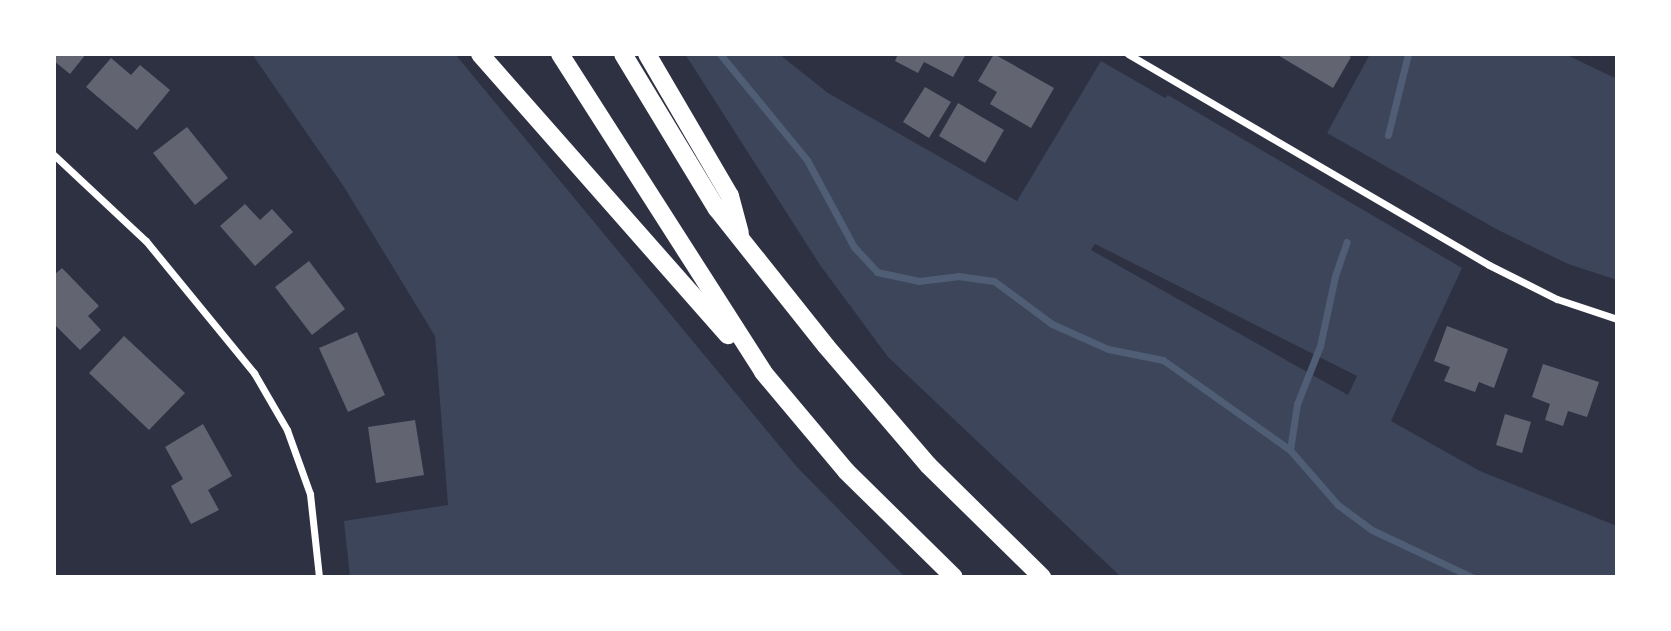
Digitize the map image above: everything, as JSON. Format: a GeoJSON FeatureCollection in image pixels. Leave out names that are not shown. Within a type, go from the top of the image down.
{"type":"FeatureCollection","features":[{"type":"Feature","properties":{"kind":"highway"},"geometry":{"type":"LineString","coordinates":[[480,54],[763,372],[846,471],[954,577]]}},
{"type":"Feature","properties":{"kind":"highway"},"geometry":{"type":"LineString","coordinates":[[560,54],[763,372]]}},
{"type":"Feature","properties":{"kind":"highway"},"geometry":{"type":"LineString","coordinates":[[623,54],[710,198],[741,240],[911,446],[1042,577]]}},
{"type":"Feature","properties":{"kind":"highway"},"geometry":{"type":"LineString","coordinates":[[647,54],[730,196],[741,240]]}},
{"type":"Feature","properties":{"kind":"street"},"geometry":{"type":"LineString","coordinates":[[1128,54],[1489,265],[1557,299],[1617,319]]}},
{"type":"Feature","properties":{"kind":"street"},"geometry":{"type":"LineString","coordinates":[[54,155],[146,241],[254,373],[287,430],[310,494],[319,577]]}},
{"type":"Feature","properties":{"kind":"shaded area"},"geometry":{"type":"Polygon","coordinates":[[[252,54],[455,54],[797,467],[905,577],[350,577],[344,521],[448,505],[435,336],[344,187],[252,54]]]}},
{"type":"Feature","properties":{"kind":"shaded area"},"geometry":{"type":"Polygon","coordinates":[[[685,54],[779,54],[828,93],[1017,201],[1101,61],[1165,98],[1168,95],[1462,268],[1391,421],[1480,471],[1617,526],[1617,577],[1121,577],[888,357],[820,265],[685,54]],[[1095,244],[1091,250],[1348,395],[1357,376],[1095,244]]]}},
{"type":"Feature","properties":{"kind":"shaded area"},"geometry":{"type":"Polygon","coordinates":[[[1370,54],[1565,54],[1617,79],[1617,280],[1568,264],[1498,230],[1327,133],[1370,54]]]}},
{"type":"Feature","properties":{"kind":"building"},"geometry":{"type":"Polygon","coordinates":[[[54,54],[86,54],[70,74],[54,61],[54,54]]]}},
{"type":"Feature","properties":{"kind":"building"},"geometry":{"type":"Polygon","coordinates":[[[898,54],[966,54],[953,77],[924,62],[918,73],[895,61],[898,54]]]}},
{"type":"Feature","properties":{"kind":"building"},"geometry":{"type":"Polygon","coordinates":[[[994,54],[1054,88],[1031,128],[990,104],[997,92],[978,81],[994,54]]]}},
{"type":"Feature","properties":{"kind":"building"},"geometry":{"type":"Polygon","coordinates":[[[1276,54],[1346,54],[1351,57],[1333,88],[1276,54]]]}},
{"type":"Feature","properties":{"kind":"building"},"geometry":{"type":"Polygon","coordinates":[[[111,58],[131,75],[140,65],[170,90],[137,130],[86,87],[111,58]]]}},
{"type":"Feature","properties":{"kind":"building"},"geometry":{"type":"Polygon","coordinates":[[[925,87],[951,102],[929,138],[903,122],[925,87]]]}},
{"type":"Feature","properties":{"kind":"building"},"geometry":{"type":"Polygon","coordinates":[[[958,103],[1004,130],[985,163],[939,136],[958,103]]]}},
{"type":"Feature","properties":{"kind":"building"},"geometry":{"type":"Polygon","coordinates":[[[187,127],[228,178],[195,205],[153,153],[187,127]]]}},
{"type":"Feature","properties":{"kind":"building"},"geometry":{"type":"Polygon","coordinates":[[[245,204],[260,220],[272,209],[293,232],[255,266],[220,226],[245,204]]]}},
{"type":"Feature","properties":{"kind":"building"},"geometry":{"type":"Polygon","coordinates":[[[309,261],[345,309],[312,335],[275,287],[309,261]]]}},
{"type":"Feature","properties":{"kind":"building"},"geometry":{"type":"Polygon","coordinates":[[[62,268],[99,306],[88,316],[101,330],[80,350],[54,324],[54,275],[62,268]]]}},
{"type":"Feature","properties":{"kind":"building"},"geometry":{"type":"Polygon","coordinates":[[[1447,326],[1508,349],[1494,388],[1479,382],[1475,392],[1444,381],[1450,367],[1434,361],[1447,326]]]}},
{"type":"Feature","properties":{"kind":"building"},"geometry":{"type":"Polygon","coordinates":[[[357,332],[385,395],[348,412],[319,348],[357,332]]]}},
{"type":"Feature","properties":{"kind":"building"},"geometry":{"type":"Polygon","coordinates":[[[124,336],[185,393],[149,430],[89,373],[124,336]]]}},
{"type":"Feature","properties":{"kind":"building"},"geometry":{"type":"Polygon","coordinates":[[[1543,364],[1599,382],[1587,417],[1568,411],[1563,426],[1545,420],[1550,404],[1532,397],[1543,364]]]}},
{"type":"Feature","properties":{"kind":"building"},"geometry":{"type":"Polygon","coordinates":[[[1505,414],[1531,422],[1522,453],[1496,445],[1505,414]]]}},
{"type":"Feature","properties":{"kind":"building"},"geometry":{"type":"Polygon","coordinates":[[[415,420],[424,475],[376,483],[368,427],[415,420]]]}},
{"type":"Feature","properties":{"kind":"building"},"geometry":{"type":"Polygon","coordinates":[[[203,424],[232,476],[208,490],[219,510],[191,524],[171,486],[183,479],[165,447],[203,424]]]}},
{"type":"Feature","properties":{"kind":"waterway"},"geometry":{"type":"LineString","coordinates":[[720,54],[807,160],[854,247],[877,272],[919,281],[958,276],[994,281],[1052,324],[1108,349],[1163,360],[1290,450],[1338,505],[1372,530],[1472,577]]}},
{"type":"Feature","properties":{"kind":"waterway"},"geometry":{"type":"LineString","coordinates":[[1388,135],[1408,54]]}},
{"type":"Feature","properties":{"kind":"waterway"},"geometry":{"type":"LineString","coordinates":[[1290,450],[1297,404],[1320,346],[1335,276],[1347,242]]}}]}
